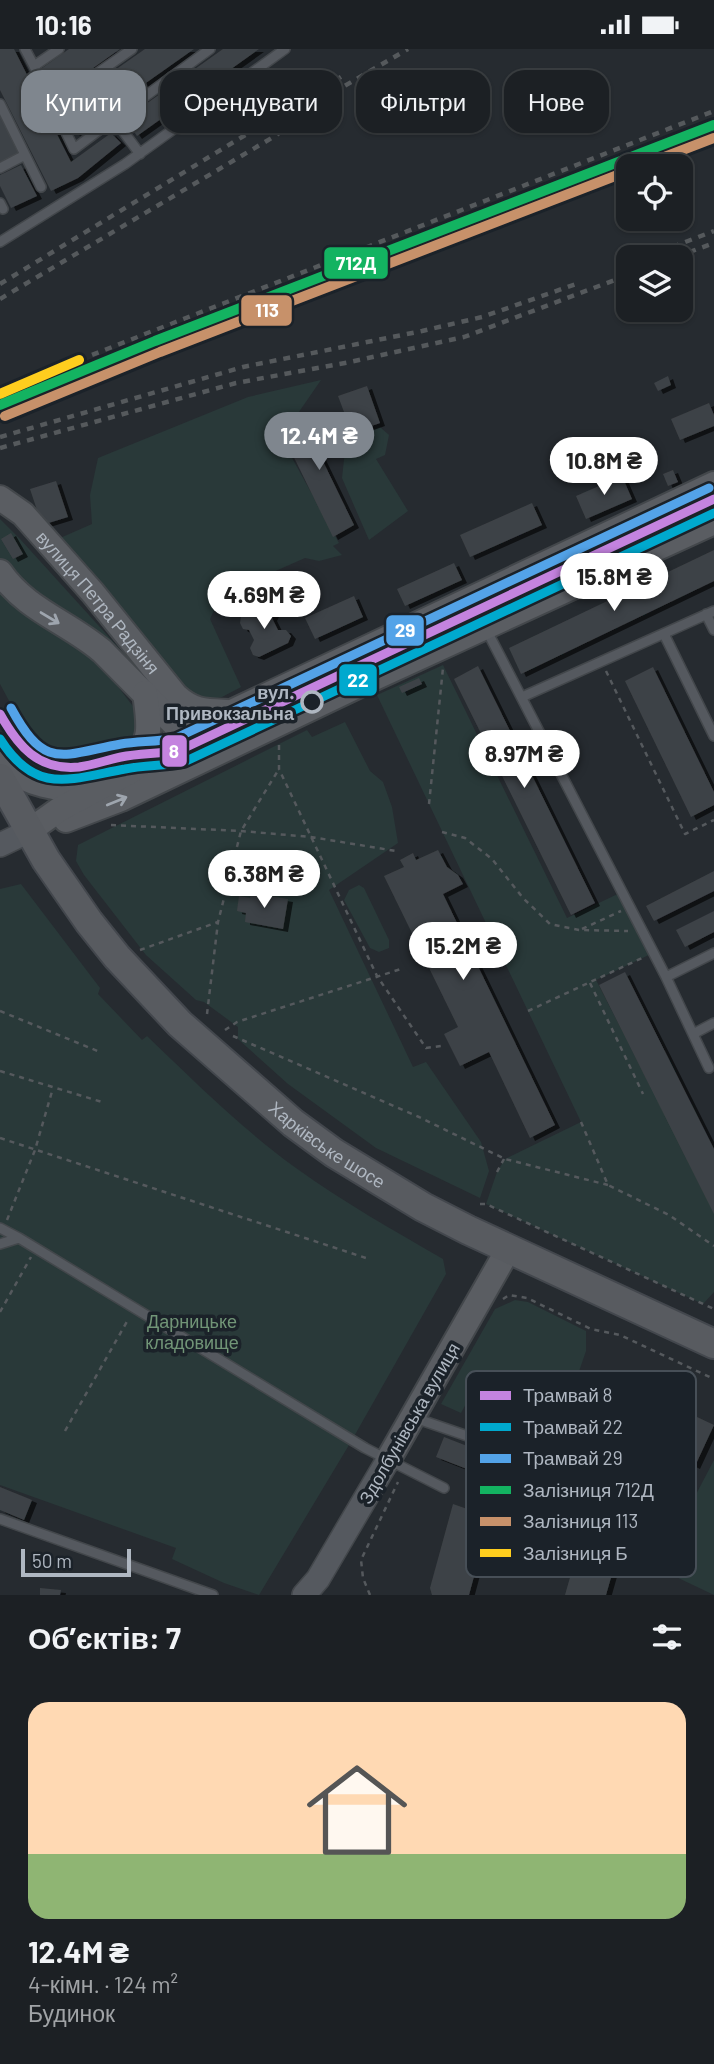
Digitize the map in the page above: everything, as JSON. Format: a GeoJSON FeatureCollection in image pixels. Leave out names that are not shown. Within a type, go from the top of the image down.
{"type":"FeatureCollection","features":[{"type":"Feature","properties":{"kind":"main road"},"geometry":{"type":"LineString","coordinates":[[29,831],[60,809],[128,773],[185,734],[714,484]]}},
{"type":"Feature","properties":{"kind":"main road","name":"вулиця Петра Радзіня"},"geometry":{"type":"LineString","coordinates":[[0,498],[23,514],[93,593],[176,696],[189,707],[205,711],[233,712]]}},
{"type":"Feature","properties":{"kind":"main road"},"geometry":{"type":"LineString","coordinates":[[29,831],[121,799],[370,680],[714,522]]}},
{"type":"Feature","properties":{"kind":"main road","name":"вулиця Петра Радзіня"},"geometry":{"type":"LineString","coordinates":[[0,572],[22,598],[44,615],[89,640],[208,758]]}},
{"type":"Feature","properties":{"kind":"main road","name":"вулиця Петра Радзіня"},"geometry":{"type":"LineString","coordinates":[[128,773],[147,742],[149,721],[145,693]]}},
{"type":"Feature","properties":{"kind":"main road"},"geometry":{"type":"LineString","coordinates":[[0,762],[22,777],[47,787],[94,790]]}},
{"type":"Feature","properties":{"kind":"main road","name":"Харківське шосе"},"geometry":{"type":"LineString","coordinates":[[0,778],[29,831],[82,912],[117,957],[180,1024],[253,1090],[324,1146],[378,1181],[468,1230],[714,1344]]}},
{"type":"Feature","properties":{"kind":"main road","name":"Харківське шосе"},"geometry":{"type":"LineString","coordinates":[[0,803],[7,816],[29,831]]}},
{"type":"Feature","properties":{"kind":"main road","name":"Здолбунівська вулиця"},"geometry":{"type":"LineString","coordinates":[[388,1460],[509,1248]]}},
{"type":"Feature","properties":{"kind":"street"},"geometry":{"type":"LineString","coordinates":[[0,845],[29,831]]}},
{"type":"Feature","properties":{"kind":"street","name":"Здолбунівська вулиця"},"geometry":{"type":"LineString","coordinates":[[304,1595],[318,1580],[388,1460]]}},
{"type":"Feature","properties":{"kind":"lane"},"geometry":{"type":"LineString","coordinates":[[25,49],[36,70]]}},
{"type":"Feature","properties":{"kind":"lane"},"geometry":{"type":"LineString","coordinates":[[34,66],[59,49]]}},
{"type":"Feature","properties":{"kind":"lane"},"geometry":{"type":"LineString","coordinates":[[102,70],[132,49]]}},
{"type":"Feature","properties":{"kind":"lane"},"geometry":{"type":"LineString","coordinates":[[146,96],[210,49]]}},
{"type":"Feature","properties":{"kind":"lane"},"geometry":{"type":"LineString","coordinates":[[0,242],[140,153],[285,49]]}},
{"type":"Feature","properties":{"kind":"lane"},"geometry":{"type":"LineString","coordinates":[[0,104],[41,187]]}},
{"type":"Feature","properties":{"kind":"lane"},"geometry":{"type":"LineString","coordinates":[[66,133],[74,149],[96,133]]}},
{"type":"Feature","properties":{"kind":"lane"},"geometry":{"type":"LineString","coordinates":[[124,133],[140,153]]}},
{"type":"Feature","properties":{"kind":"lane"},"geometry":{"type":"LineString","coordinates":[[0,169],[25,156]]}},
{"type":"Feature","properties":{"kind":"lane"},"geometry":{"type":"LineString","coordinates":[[522,697],[710,612],[714,630]]}},
{"type":"Feature","properties":{"kind":"lane"},"geometry":{"type":"LineString","coordinates":[[486,628],[666,977],[709,1068]]}},
{"type":"Feature","properties":{"kind":"lane"},"geometry":{"type":"LineString","coordinates":[[664,633],[714,736]]}},
{"type":"Feature","properties":{"kind":"lane"},"geometry":{"type":"LineString","coordinates":[[666,977],[713,956]]}},
{"type":"Feature","properties":{"kind":"lane"},"geometry":{"type":"LineString","coordinates":[[693,1034],[714,1023]]}},
{"type":"Feature","properties":{"kind":"lane"},"geometry":{"type":"LineString","coordinates":[[1,1229],[388,1460],[444,1488]]}},
{"type":"Feature","properties":{"kind":"lane"},"geometry":{"type":"LineString","coordinates":[[0,1244],[19,1238]]}},
{"type":"Feature","properties":{"kind":"lane"},"geometry":{"type":"LineString","coordinates":[[413,1417],[466,1435]]}},
{"type":"Feature","properties":{"kind":"lane"},"geometry":{"type":"LineString","coordinates":[[0,1519],[213,1595]]}},
{"type":"Feature","properties":{"kind":"path"},"geometry":{"type":"LineString","coordinates":[[602,661],[685,834],[714,820]]}},
{"type":"Feature","properties":{"kind":"path"},"geometry":{"type":"LineString","coordinates":[[429,804],[443,665]]}},
{"type":"Feature","properties":{"kind":"path"},"geometry":{"type":"LineString","coordinates":[[279,739],[279,769],[377,976],[426,1048],[441,1046]]}},
{"type":"Feature","properties":{"kind":"path"},"geometry":{"type":"LineString","coordinates":[[207,1014],[218,922],[241,831],[279,769]]}},
{"type":"Feature","properties":{"kind":"path"},"geometry":{"type":"LineString","coordinates":[[108,825],[311,837],[396,851]]}},
{"type":"Feature","properties":{"kind":"path"},"geometry":{"type":"LineString","coordinates":[[442,832],[466,838],[492,859],[523,898],[550,924],[579,930],[642,931]]}},
{"type":"Feature","properties":{"kind":"path"},"geometry":{"type":"LineString","coordinates":[[579,930],[630,907]]}},
{"type":"Feature","properties":{"kind":"path"},"geometry":{"type":"LineString","coordinates":[[137,951],[218,922]]}},
{"type":"Feature","properties":{"kind":"path"},"geometry":{"type":"LineString","coordinates":[[528,1011],[653,953]]}},
{"type":"Feature","properties":{"kind":"path"},"geometry":{"type":"LineString","coordinates":[[225,1030],[237,1022],[404,968]]}},
{"type":"Feature","properties":{"kind":"path"},"geometry":{"type":"LineString","coordinates":[[590,983],[643,1094]]}},
{"type":"Feature","properties":{"kind":"path"},"geometry":{"type":"LineString","coordinates":[[0,1011],[100,1052]]}},
{"type":"Feature","properties":{"kind":"path"},"geometry":{"type":"LineString","coordinates":[[233,1035],[419,1117],[505,1159],[608,1185],[669,1215],[714,1246]]}},
{"type":"Feature","properties":{"kind":"path"},"geometry":{"type":"LineString","coordinates":[[0,1071],[102,1103]]}},
{"type":"Feature","properties":{"kind":"path"},"geometry":{"type":"LineString","coordinates":[[1,1229],[35,1150],[53,1088]]}},
{"type":"Feature","properties":{"kind":"path"},"geometry":{"type":"LineString","coordinates":[[582,1122],[608,1185]]}},
{"type":"Feature","properties":{"kind":"path"},"geometry":{"type":"LineString","coordinates":[[0,1138],[366,1258]]}},
{"type":"Feature","properties":{"kind":"path"},"geometry":{"type":"LineString","coordinates":[[497,1172],[505,1159]]}},
{"type":"Feature","properties":{"kind":"path"},"geometry":{"type":"LineString","coordinates":[[480,1204],[486,1204],[714,1309]]}},
{"type":"Feature","properties":{"kind":"path"},"geometry":{"type":"LineString","coordinates":[[0,1312],[36,1248]]}},
{"type":"Feature","properties":{"kind":"path"},"geometry":{"type":"LineString","coordinates":[[509,1295],[527,1298],[592,1329],[620,1335],[714,1379]]}},
{"type":"Feature","properties":{"kind":"path"},"geometry":{"type":"LineString","coordinates":[[65,1431],[135,1308]]}},
{"type":"Feature","properties":{"kind":"path"},"geometry":{"type":"LineString","coordinates":[[363,1578],[370,1595]]}},
{"type":"Feature","properties":{"kind":"green space"},"geometry":{"type":"Polygon","coordinates":[[[321,380],[281,438],[339,543],[333,546],[342,555],[319,561],[305,558],[221,595],[210,619],[241,687],[222,697],[198,702],[51,542],[92,524],[90,495],[98,458],[248,397],[321,380]]]}},
{"type":"Feature","properties":{"kind":"green space"},"geometry":{"type":"Polygon","coordinates":[[[380,427],[389,435],[385,455],[376,459],[408,511],[369,540],[342,478],[346,441],[380,427]]]}},
{"type":"Feature","properties":{"kind":"green space"},"geometry":{"type":"Polygon","coordinates":[[[0,519],[20,539],[166,700],[0,566],[0,519]]]}},
{"type":"Feature","properties":{"kind":"green space"},"geometry":{"type":"Polygon","coordinates":[[[0,588],[97,659],[135,709],[139,731],[132,745],[67,753],[54,751],[31,735],[21,723],[0,684],[0,588]]]}},
{"type":"Feature","properties":{"kind":"green space"},"geometry":{"type":"Polygon","coordinates":[[[443,665],[567,918],[622,892],[653,953],[596,980],[714,1209],[714,1292],[703,1304],[486,1204],[497,1172],[505,1159],[581,1122],[377,695],[443,665]]]}},
{"type":"Feature","properties":{"kind":"green space"},"geometry":{"type":"Polygon","coordinates":[[[345,722],[370,771],[383,782],[392,807],[398,843],[329,890],[413,1067],[426,1062],[481,1142],[489,1171],[480,1198],[376,1148],[288,1084],[238,1039],[238,1027],[204,1002],[196,1000],[146,955],[76,861],[78,845],[307,730],[312,737],[345,722]]]}},
{"type":"Feature","properties":{"kind":"green space","name":"Дарницьке кладовище"},"geometry":{"type":"Polygon","coordinates":[[[21,884],[100,988],[98,994],[142,1040],[147,1036],[238,1121],[296,1168],[350,1204],[443,1259],[446,1274],[352,1440],[259,1595],[224,1583],[172,1559],[176,1548],[0,1485],[0,889],[21,884]]]}},
{"type":"Feature","properties":{"kind":"green space"},"geometry":{"type":"Polygon","coordinates":[[[359,885],[364,888],[389,940],[389,948],[379,952],[370,948],[344,900],[349,890],[359,885]]]}},
{"type":"Feature","properties":{"kind":"green space"},"geometry":{"type":"Polygon","coordinates":[[[515,1300],[528,1302],[586,1331],[586,1351],[579,1371],[466,1371],[466,1404],[461,1413],[441,1404],[495,1309],[515,1300]]]}},
{"type":"Feature","properties":{"kind":"green space"},"geometry":{"type":"Polygon","coordinates":[[[714,1460],[714,1595],[676,1577],[696,1577],[696,1494],[714,1460]]]}},
{"type":"Feature","properties":{"kind":"building"},"geometry":{"type":"Polygon","coordinates":[[[0,49],[14,49],[25,70],[21,70],[21,132],[0,90],[0,49]]]}},
{"type":"Feature","properties":{"kind":"building"},"geometry":{"type":"Polygon","coordinates":[[[69,49],[120,49],[90,70],[39,70],[69,49]]]}},
{"type":"Feature","properties":{"kind":"building"},"geometry":{"type":"Polygon","coordinates":[[[145,49],[194,49],[164,70],[160,70],[160,73],[146,83],[146,70],[115,70],[145,49]]]}},
{"type":"Feature","properties":{"kind":"building"},"geometry":{"type":"Polygon","coordinates":[[[223,49],[259,49],[230,70],[194,70],[223,49]]]}},
{"type":"Feature","properties":{"kind":"building"},"geometry":{"type":"Polygon","coordinates":[[[160,94],[160,120],[146,130],[146,104],[160,94]]]}},
{"type":"Feature","properties":{"kind":"building"},"geometry":{"type":"Polygon","coordinates":[[[0,115],[18,153],[0,162],[0,115]]]}},
{"type":"Feature","properties":{"kind":"building"},"geometry":{"type":"Polygon","coordinates":[[[22,133],[56,133],[71,162],[111,133],[121,143],[78,178],[51,191],[22,133]]]}},
{"type":"Feature","properties":{"kind":"building"},"geometry":{"type":"Polygon","coordinates":[[[21,165],[37,196],[11,208],[0,186],[0,175],[21,165]]]}},
{"type":"Feature","properties":{"kind":"building"},"geometry":{"type":"Polygon","coordinates":[[[668,376],[671,385],[658,391],[654,383],[668,376]]]}},
{"type":"Feature","properties":{"kind":"building"},"geometry":{"type":"Polygon","coordinates":[[[367,386],[380,423],[352,433],[338,396],[367,386]]]}},
{"type":"Feature","properties":{"kind":"building"},"geometry":{"type":"Polygon","coordinates":[[[709,403],[714,415],[714,426],[680,440],[671,419],[709,403]]]}},
{"type":"Feature","properties":{"kind":"building"},"geometry":{"type":"Polygon","coordinates":[[[323,415],[336,441],[318,451],[354,525],[333,537],[283,435],[323,415]]]}},
{"type":"Feature","properties":{"kind":"building"},"geometry":{"type":"Polygon","coordinates":[[[673,470],[678,482],[668,486],[663,474],[673,470]]]}},
{"type":"Feature","properties":{"kind":"building"},"geometry":{"type":"Polygon","coordinates":[[[622,476],[632,499],[586,519],[576,496],[622,476]]]}},
{"type":"Feature","properties":{"kind":"building"},"geometry":{"type":"Polygon","coordinates":[[[56,481],[68,517],[42,525],[30,489],[56,481]]]}},
{"type":"Feature","properties":{"kind":"building"},"geometry":{"type":"Polygon","coordinates":[[[532,503],[542,525],[470,557],[460,535],[532,503]]]}},
{"type":"Feature","properties":{"kind":"building"},"geometry":{"type":"Polygon","coordinates":[[[11,533],[23,554],[13,559],[1,539],[11,533]]]}},
{"type":"Feature","properties":{"kind":"building"},"geometry":{"type":"Polygon","coordinates":[[[714,550],[714,581],[521,674],[509,648],[714,550]]]}},
{"type":"Feature","properties":{"kind":"building"},"geometry":{"type":"Polygon","coordinates":[[[454,563],[462,580],[405,606],[397,589],[454,563]]]}},
{"type":"Feature","properties":{"kind":"building"},"geometry":{"type":"Polygon","coordinates":[[[354,596],[363,617],[315,639],[305,618],[354,596]]]}},
{"type":"Feature","properties":{"kind":"building"},"geometry":{"type":"Polygon","coordinates":[[[264,605],[271,606],[275,612],[272,618],[278,630],[286,630],[291,636],[288,643],[259,657],[253,655],[250,648],[254,640],[249,630],[243,629],[240,623],[241,617],[264,605]]]}},
{"type":"Feature","properties":{"kind":"building"},"geometry":{"type":"Polygon","coordinates":[[[478,666],[595,903],[571,915],[454,679],[478,666]]]}},
{"type":"Feature","properties":{"kind":"building"},"geometry":{"type":"Polygon","coordinates":[[[653,667],[714,792],[714,805],[691,817],[625,681],[653,667]]]}},
{"type":"Feature","properties":{"kind":"building"},"geometry":{"type":"Polygon","coordinates":[[[419,678],[422,684],[402,693],[399,687],[419,678]]]}},
{"type":"Feature","properties":{"kind":"building"},"geometry":{"type":"Polygon","coordinates":[[[438,850],[447,867],[458,875],[463,884],[443,894],[555,1125],[530,1138],[489,1052],[460,1066],[444,1034],[458,1027],[384,876],[404,867],[400,860],[413,853],[416,860],[438,850]]]}},
{"type":"Feature","properties":{"kind":"building"},"geometry":{"type":"Polygon","coordinates":[[[714,871],[714,891],[654,921],[646,906],[714,871]]]}},
{"type":"Feature","properties":{"kind":"building"},"geometry":{"type":"Polygon","coordinates":[[[251,893],[288,899],[283,929],[245,922],[246,913],[237,911],[239,896],[250,898],[251,893]]]}},
{"type":"Feature","properties":{"kind":"building"},"geometry":{"type":"Polygon","coordinates":[[[714,911],[714,932],[685,947],[676,930],[714,911]]]}},
{"type":"Feature","properties":{"kind":"building"},"geometry":{"type":"Polygon","coordinates":[[[625,972],[714,1149],[714,1214],[599,985],[625,972]]]}},
{"type":"Feature","properties":{"kind":"building"},"geometry":{"type":"Polygon","coordinates":[[[696,1417],[714,1425],[696,1464],[696,1417]]]}},
{"type":"Feature","properties":{"kind":"building"},"geometry":{"type":"Polygon","coordinates":[[[444,1437],[466,1446],[466,1469],[436,1457],[444,1437]]]}},
{"type":"Feature","properties":{"kind":"building"},"geometry":{"type":"Polygon","coordinates":[[[0,1487],[32,1500],[24,1520],[0,1510],[0,1487]]]}},
{"type":"Feature","properties":{"kind":"building"},"geometry":{"type":"Polygon","coordinates":[[[453,1504],[466,1509],[466,1577],[474,1577],[469,1595],[432,1595],[430,1588],[453,1504]]]}},
{"type":"Feature","properties":{"kind":"building"},"geometry":{"type":"Polygon","coordinates":[[[570,1577],[611,1577],[606,1595],[565,1595],[570,1577]]]}},
{"type":"Feature","properties":{"kind":"building"},"geometry":{"type":"Polygon","coordinates":[[[40,1588],[61,1590],[60,1595],[40,1595],[40,1588]]]}},
{"type":"Feature","properties":{"kind":"railway"},"geometry":{"type":"LineString","coordinates":[[0,299],[275,136],[341,88],[408,49]]}},
{"type":"Feature","properties":{"kind":"railway"},"geometry":{"type":"LineString","coordinates":[[0,284],[344,75]]}},
{"type":"Feature","properties":{"kind":"railway"},"geometry":{"type":"LineString","coordinates":[[79,360],[714,111]]}},
{"type":"Feature","properties":{"kind":"railway"},"geometry":{"type":"LineString","coordinates":[[677,245],[714,231]]}},
{"type":"Feature","properties":{"kind":"railway"},"geometry":{"type":"LineString","coordinates":[[693,251],[714,243]]}},
{"type":"Feature","properties":{"kind":"railway"},"geometry":{"type":"LineString","coordinates":[[0,448],[236,383],[464,337],[616,280]]}},
{"type":"Feature","properties":{"kind":"railway"},"geometry":{"type":"LineString","coordinates":[[0,437],[243,367],[482,317],[579,283]]}},
{"type":"Feature","properties":{"kind":"tram line","name":"29"},"geometry":{"type":"LineString","coordinates":[[11,708],[34,742],[56,754],[176,738],[709,488]]}},
{"type":"Feature","properties":{"kind":"tram line","name":"8"},"geometry":{"type":"LineString","coordinates":[[0,714],[22,746],[52,765],[79,767],[128,756],[180,750],[714,499]]}},
{"type":"Feature","properties":{"kind":"tram line","name":"22"},"geometry":{"type":"LineString","coordinates":[[0,739],[13,757],[27,769],[55,779],[87,777],[184,762],[714,513]]}},
{"type":"Feature","properties":{"kind":"rail line","name":"712Д"},"geometry":{"type":"LineString","coordinates":[[0,405],[155,341],[714,125]]}},
{"type":"Feature","properties":{"kind":"rail line","name":"113"},"geometry":{"type":"LineString","coordinates":[[672,154],[714,138]]}},
{"type":"Feature","properties":{"kind":"rail line","name":"113"},"geometry":{"type":"LineString","coordinates":[[5,416],[160,352],[616,176]]}},
{"type":"Feature","properties":{"kind":"rail line","name":"Б"},"geometry":{"type":"LineString","coordinates":[[0,394],[79,360]]}},
{"type":"Feature","properties":{"kind":"place","name":"вул. Привокзальна"},"geometry":{"type":"Point","coordinates":[312,702]}}]}
